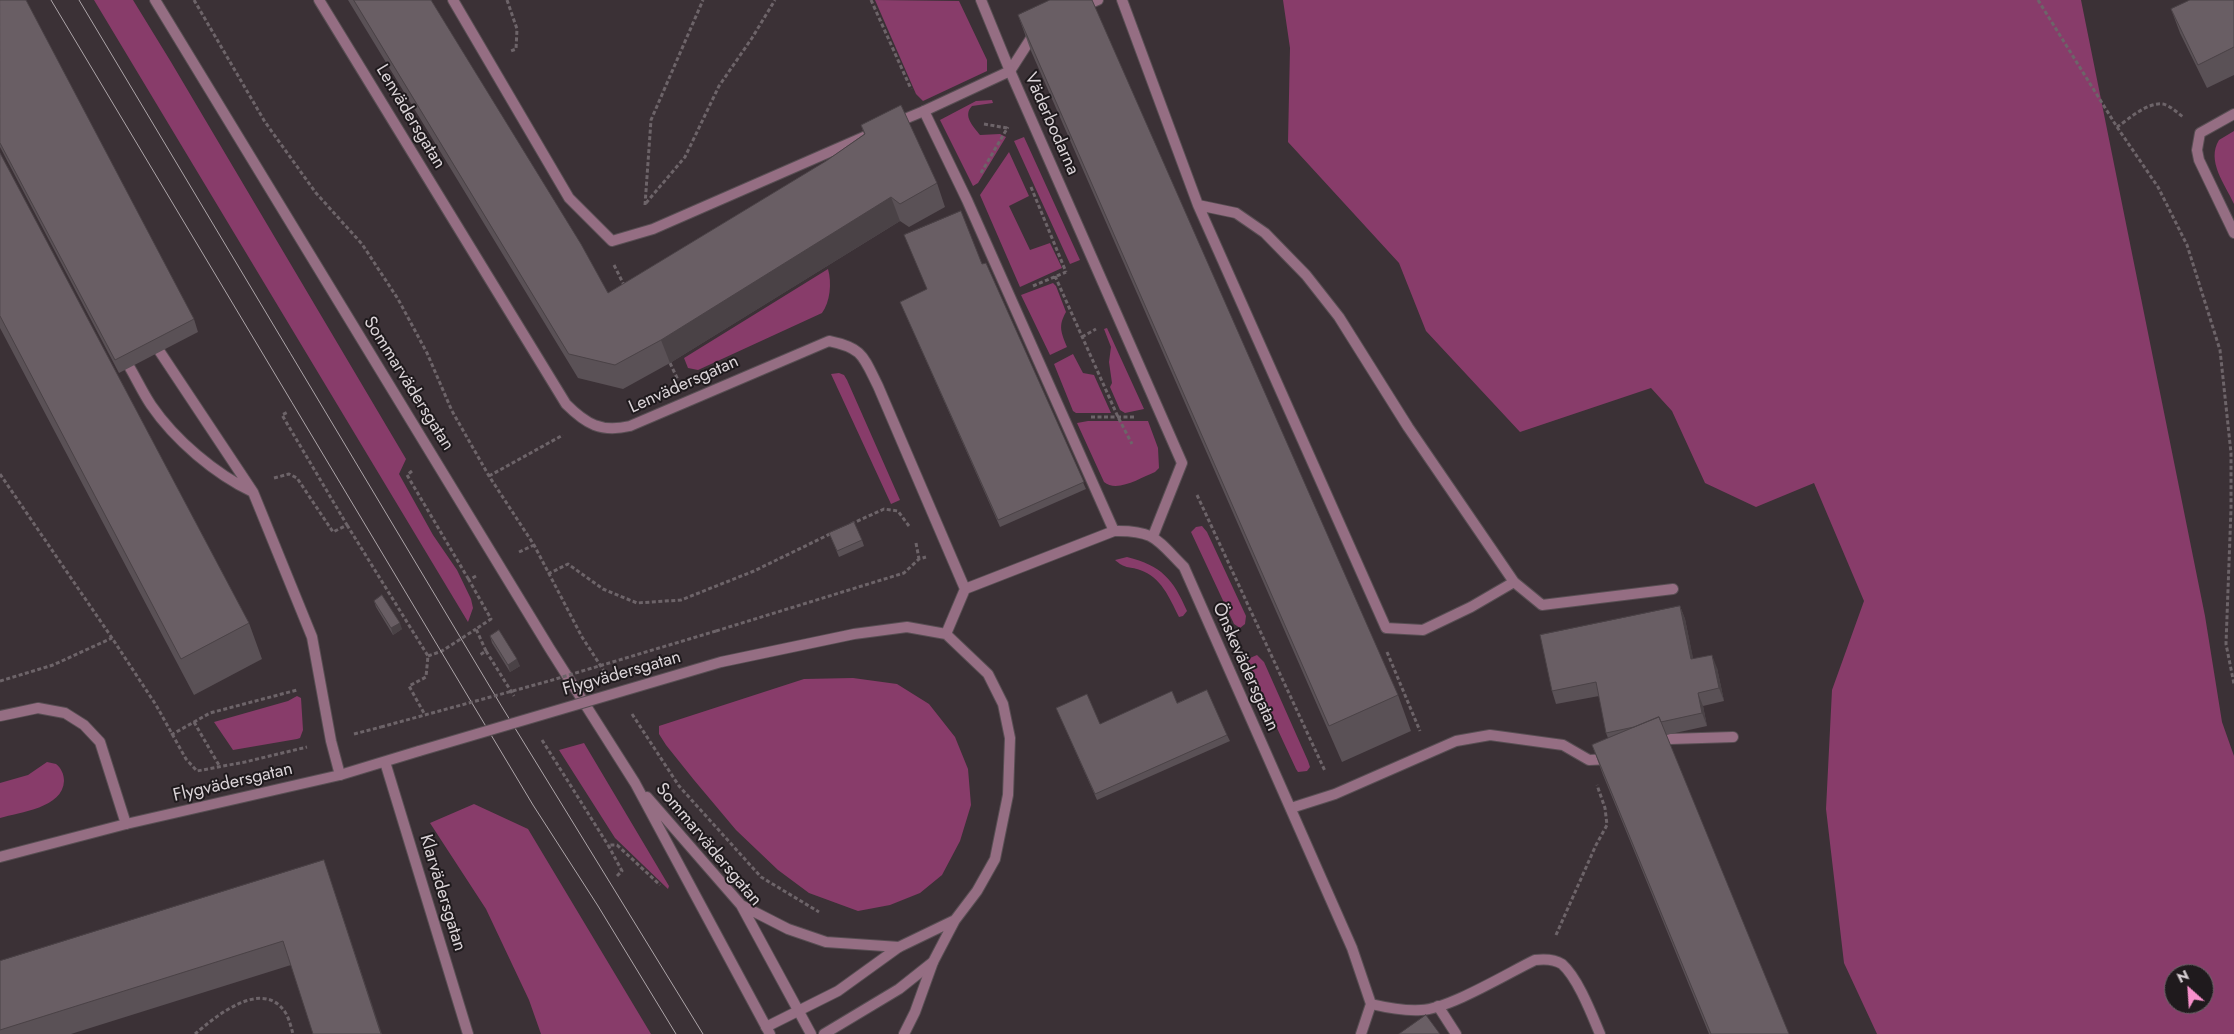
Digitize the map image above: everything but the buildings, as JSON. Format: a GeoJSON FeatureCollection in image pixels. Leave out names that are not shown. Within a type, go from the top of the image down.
{"type":"FeatureCollection","features":[{"type":"Feature","properties":{"kind":"street","name":"Sommarvädersgatan"},"geometry":{"type":"LineString","coordinates":[[155,0],[545,641],[635,784],[768,1031]]}},
{"type":"Feature","properties":{"kind":"street","name":"Lenvädersgatan"},"geometry":{"type":"LineString","coordinates":[[319,0],[561,396],[582,420],[602,429],[630,426],[812,347],[829,341],[849,345],[862,354],[878,386],[966,589]]}},
{"type":"Feature","properties":{"kind":"street"},"geometry":{"type":"LineString","coordinates":[[452,0],[570,198],[612,241]]}},
{"type":"Feature","properties":{"kind":"street"},"geometry":{"type":"LineString","coordinates":[[981,0],[1010,71]]}},
{"type":"Feature","properties":{"kind":"street"},"geometry":{"type":"LineString","coordinates":[[1073,10],[1098,0]]}},
{"type":"Feature","properties":{"kind":"street"},"geometry":{"type":"LineString","coordinates":[[1122,0],[1198,205],[1386,628],[1423,630],[1471,607],[1514,582]]}},
{"type":"Feature","properties":{"kind":"street"},"geometry":{"type":"LineString","coordinates":[[1010,71],[1040,24]]}},
{"type":"Feature","properties":{"kind":"street","name":"Väderbodarna"},"geometry":{"type":"LineString","coordinates":[[612,241],[652,229],[1010,71],[1182,463]]}},
{"type":"Feature","properties":{"kind":"street"},"geometry":{"type":"LineString","coordinates":[[924,110],[967,200],[1114,531]]}},
{"type":"Feature","properties":{"kind":"street"},"geometry":{"type":"LineString","coordinates":[[2234,114],[2200,133],[2197,150],[2199,160],[2234,233]]}},
{"type":"Feature","properties":{"kind":"street"},"geometry":{"type":"LineString","coordinates":[[1198,205],[1236,212],[1265,234],[1306,275],[1339,317],[1408,427],[1514,582],[1542,605],[1673,589]]}},
{"type":"Feature","properties":{"kind":"street"},"geometry":{"type":"LineString","coordinates":[[160,352],[253,492],[312,637],[331,741],[340,775]]}},
{"type":"Feature","properties":{"kind":"street"},"geometry":{"type":"LineString","coordinates":[[130,368],[152,406],[193,452],[231,481],[253,492]]}},
{"type":"Feature","properties":{"kind":"street"},"geometry":{"type":"LineString","coordinates":[[904,1034],[915,1012],[933,962],[955,920],[977,891],[995,859],[1008,795],[1010,738],[1004,704],[988,674],[946,634],[966,589],[1114,531],[1135,531],[1153,536],[1182,463]]}},
{"type":"Feature","properties":{"kind":"street","name":"Önskevädersgatan"},"geometry":{"type":"LineString","coordinates":[[1153,536],[1184,567],[1352,948],[1371,1004]]}},
{"type":"Feature","properties":{"kind":"street","name":"Flygvädersgatan"},"geometry":{"type":"LineString","coordinates":[[0,857],[126,824],[340,775],[720,662],[854,634],[907,627],[946,634]]}},
{"type":"Feature","properties":{"kind":"street"},"geometry":{"type":"LineString","coordinates":[[0,716],[38,708],[66,713],[84,725],[100,742],[126,824]]}},
{"type":"Feature","properties":{"kind":"street"},"geometry":{"type":"LineString","coordinates":[[1291,808],[1335,794],[1456,741],[1490,735],[1563,745],[1589,760],[1614,759],[1624,756]]}},
{"type":"Feature","properties":{"kind":"street"},"geometry":{"type":"LineString","coordinates":[[1642,749],[1670,739],[1733,737]]}},
{"type":"Feature","properties":{"kind":"street","name":"Klarvädersgatan"},"geometry":{"type":"LineString","coordinates":[[385,762],[468,1034]]}},
{"type":"Feature","properties":{"kind":"street","name":"Sommarvädersgatan"},"geometry":{"type":"LineString","coordinates":[[635,784],[741,905],[811,1034]]}},
{"type":"Feature","properties":{"kind":"street"},"geometry":{"type":"LineString","coordinates":[[741,905],[788,930],[826,942],[899,947]]}},
{"type":"Feature","properties":{"kind":"street"},"geometry":{"type":"LineString","coordinates":[[768,1031],[798,1010],[838,990],[899,947],[955,920]]}},
{"type":"Feature","properties":{"kind":"street"},"geometry":{"type":"LineString","coordinates":[[1361,1034],[1371,1004],[1395,1009],[1423,1010],[1450,1002],[1535,960],[1546,958],[1561,964],[1573,979],[1600,1034]]}},
{"type":"Feature","properties":{"kind":"street"},"geometry":{"type":"LineString","coordinates":[[824,1034],[899,989],[933,962]]}},
{"type":"Feature","properties":{"kind":"street"},"geometry":{"type":"LineString","coordinates":[[1438,1006],[1456,1034]]}},
{"type":"Feature","properties":{"kind":"path"},"geometry":{"type":"LineString","coordinates":[[194,0],[265,122],[316,193],[362,244],[398,300],[427,353],[452,411],[489,476],[534,545],[582,637]]}},
{"type":"Feature","properties":{"kind":"path"},"geometry":{"type":"LineString","coordinates":[[491,63],[516,49],[517,29],[507,0]]}},
{"type":"Feature","properties":{"kind":"path"},"geometry":{"type":"LineString","coordinates":[[645,205],[651,120],[702,0]]}},
{"type":"Feature","properties":{"kind":"path"},"geometry":{"type":"LineString","coordinates":[[641,212],[685,157],[719,86],[775,0]]}},
{"type":"Feature","properties":{"kind":"path"},"geometry":{"type":"LineString","coordinates":[[871,0],[917,104],[924,110]]}},
{"type":"Feature","properties":{"kind":"path"},"geometry":{"type":"LineString","coordinates":[[2038,0],[2117,127],[2158,187],[2187,245],[2220,350],[2230,453],[2231,509],[2226,644],[2234,684]]}},
{"type":"Feature","properties":{"kind":"path"},"geometry":{"type":"LineString","coordinates":[[2117,127],[2155,105],[2164,104],[2182,116],[2200,133]]}},
{"type":"Feature","properties":{"kind":"path"},"geometry":{"type":"LineString","coordinates":[[967,200],[1007,128],[1030,114]]}},
{"type":"Feature","properties":{"kind":"path"},"geometry":{"type":"LineString","coordinates":[[984,124],[1007,128]]}},
{"type":"Feature","properties":{"kind":"path"},"geometry":{"type":"LineString","coordinates":[[1007,128],[1010,137]]}},
{"type":"Feature","properties":{"kind":"path"},"geometry":{"type":"LineString","coordinates":[[1029,182],[1066,272]]}},
{"type":"Feature","properties":{"kind":"path"},"geometry":{"type":"LineString","coordinates":[[612,241],[613,262],[626,288]]}},
{"type":"Feature","properties":{"kind":"path"},"geometry":{"type":"LineString","coordinates":[[1009,295],[1094,260]]}},
{"type":"Feature","properties":{"kind":"path"},"geometry":{"type":"LineString","coordinates":[[1055,276],[1118,418],[1132,444]]}},
{"type":"Feature","properties":{"kind":"path"},"geometry":{"type":"LineString","coordinates":[[288,412],[282,416],[428,656],[426,677],[409,686],[425,715]]}},
{"type":"Feature","properties":{"kind":"path"},"geometry":{"type":"LineString","coordinates":[[1063,417],[1161,417]]}},
{"type":"Feature","properties":{"kind":"path"},"geometry":{"type":"LineString","coordinates":[[489,476],[565,434],[582,420]]}},
{"type":"Feature","properties":{"kind":"path"},"geometry":{"type":"LineString","coordinates":[[1182,463],[1335,794]]}},
{"type":"Feature","properties":{"kind":"path"},"geometry":{"type":"LineString","coordinates":[[412,471],[407,475],[469,580]]}},
{"type":"Feature","properties":{"kind":"path"},"geometry":{"type":"LineString","coordinates":[[0,474],[112,638],[156,705],[186,758],[197,771],[331,741]]}},
{"type":"Feature","properties":{"kind":"path"},"geometry":{"type":"LineString","coordinates":[[253,492],[267,482],[289,474],[297,478],[333,532],[347,525]]}},
{"type":"Feature","properties":{"kind":"path"},"geometry":{"type":"LineString","coordinates":[[850,524],[884,509],[898,511],[914,533]]}},
{"type":"Feature","properties":{"kind":"path"},"geometry":{"type":"LineString","coordinates":[[548,574],[568,564],[603,589],[637,603],[681,600],[754,571],[834,532]]}},
{"type":"Feature","properties":{"kind":"path"},"geometry":{"type":"LineString","coordinates":[[916,542],[919,559]]}},
{"type":"Feature","properties":{"kind":"path"},"geometry":{"type":"LineString","coordinates":[[380,727],[549,681],[904,574],[919,559],[949,550]]}},
{"type":"Feature","properties":{"kind":"path"},"geometry":{"type":"LineString","coordinates":[[428,656],[442,651],[476,629]]}},
{"type":"Feature","properties":{"kind":"path"},"geometry":{"type":"LineString","coordinates":[[415,635],[420,632]]}},
{"type":"Feature","properties":{"kind":"path"},"geometry":{"type":"LineString","coordinates":[[0,681],[53,665],[112,638]]}},
{"type":"Feature","properties":{"kind":"path"},"geometry":{"type":"LineString","coordinates":[[486,651],[518,702]]}},
{"type":"Feature","properties":{"kind":"path"},"geometry":{"type":"LineString","coordinates":[[1387,656],[1411,710]]}},
{"type":"Feature","properties":{"kind":"path"},"geometry":{"type":"LineString","coordinates":[[171,734],[210,714],[303,688]]}},
{"type":"Feature","properties":{"kind":"path"},"geometry":{"type":"LineString","coordinates":[[194,722],[220,767]]}},
{"type":"Feature","properties":{"kind":"path"},"geometry":{"type":"LineString","coordinates":[[645,734],[679,786],[761,877],[827,916],[826,942]]}},
{"type":"Feature","properties":{"kind":"path"},"geometry":{"type":"LineString","coordinates":[[539,735],[608,845],[622,871],[617,876]]}},
{"type":"Feature","properties":{"kind":"path"},"geometry":{"type":"LineString","coordinates":[[1546,958],[1596,845],[1607,825],[1605,808],[1589,760]]}},
{"type":"Feature","properties":{"kind":"path"},"geometry":{"type":"LineString","coordinates":[[608,845],[617,845],[664,889]]}},
{"type":"Feature","properties":{"kind":"path"},"geometry":{"type":"LineString","coordinates":[[195,1034],[215,1016],[233,1005],[261,998],[274,1001],[286,1012],[293,1034]]}},
{"type":"Feature","properties":{"kind":"shaded area"},"geometry":{"type":"Polygon","coordinates":[[[94,0],[133,0],[171,62],[406,459],[399,474],[433,535],[457,570],[471,599],[473,608],[468,622],[94,0]]]}},
{"type":"Feature","properties":{"kind":"shaded area"},"geometry":{"type":"Polygon","coordinates":[[[875,0],[959,1],[987,60],[987,71],[923,101],[916,94],[875,0]]]}},
{"type":"Feature","properties":{"kind":"shaded area"},"geometry":{"type":"Polygon","coordinates":[[[1283,0],[2081,0],[2205,616],[2222,722],[2234,756],[2234,1034],[1877,1034],[1844,963],[1826,809],[1832,690],[1864,601],[1814,483],[1756,507],[1705,483],[1672,411],[1651,388],[1520,432],[1426,331],[1399,263],[1288,142],[1290,48],[1283,0]]]}},
{"type":"Feature","properties":{"kind":"shaded area"},"geometry":{"type":"Polygon","coordinates":[[[992,100],[993,103],[972,106],[968,114],[972,125],[980,135],[1000,134],[1006,137],[978,183],[973,186],[940,120],[976,101],[992,100]]]}},
{"type":"Feature","properties":{"kind":"shaded area"},"geometry":{"type":"Polygon","coordinates":[[[2234,131],[2234,204],[2218,172],[2215,156],[2219,140],[2234,131]]]}},
{"type":"Feature","properties":{"kind":"shaded area"},"geometry":{"type":"Polygon","coordinates":[[[1024,137],[1080,260],[1070,264],[1014,141],[1024,137]]]}},
{"type":"Feature","properties":{"kind":"shaded area"},"geometry":{"type":"Polygon","coordinates":[[[1009,152],[1029,196],[1009,206],[1030,250],[1050,243],[1062,268],[1020,287],[980,195],[1009,152]]]}},
{"type":"Feature","properties":{"kind":"shaded area"},"geometry":{"type":"Polygon","coordinates":[[[828,269],[830,292],[822,313],[698,370],[688,368],[684,358],[828,269]]]}},
{"type":"Feature","properties":{"kind":"shaded area"},"geometry":{"type":"Polygon","coordinates":[[[1053,283],[1056,286],[1066,312],[1061,329],[1067,347],[1050,355],[1021,295],[1053,283]]]}},
{"type":"Feature","properties":{"kind":"shaded area"},"geometry":{"type":"Polygon","coordinates":[[[1107,328],[1144,409],[1125,413],[1120,410],[1110,387],[1112,383],[1109,362],[1111,347],[1104,329],[1107,328]]]}},
{"type":"Feature","properties":{"kind":"shaded area"},"geometry":{"type":"Polygon","coordinates":[[[1073,354],[1083,373],[1094,375],[1111,413],[1076,413],[1073,411],[1054,364],[1073,354]]]}},
{"type":"Feature","properties":{"kind":"shaded area"},"geometry":{"type":"Polygon","coordinates":[[[839,373],[844,375],[847,380],[900,500],[891,504],[831,374],[839,373]]]}},
{"type":"Feature","properties":{"kind":"shaded area"},"geometry":{"type":"Polygon","coordinates":[[[1088,421],[1148,421],[1158,448],[1159,468],[1155,472],[1136,481],[1122,485],[1109,485],[1104,482],[1077,423],[1088,421]]]}},
{"type":"Feature","properties":{"kind":"shaded area"},"geometry":{"type":"Polygon","coordinates":[[[1202,526],[1207,532],[1246,616],[1245,624],[1240,628],[1234,624],[1191,532],[1196,527],[1202,526]]]}},
{"type":"Feature","properties":{"kind":"shaded area"},"geometry":{"type":"Polygon","coordinates":[[[1127,557],[1149,565],[1165,575],[1177,590],[1187,611],[1183,616],[1179,617],[1164,589],[1154,577],[1140,570],[1124,566],[1115,560],[1127,557]]]}},
{"type":"Feature","properties":{"kind":"shaded area"},"geometry":{"type":"Polygon","coordinates":[[[1257,655],[1264,662],[1308,761],[1310,767],[1307,771],[1298,772],[1296,769],[1250,670],[1247,663],[1250,658],[1257,655]]]}},
{"type":"Feature","properties":{"kind":"shaded area"},"geometry":{"type":"Polygon","coordinates":[[[853,678],[897,684],[929,704],[955,737],[968,769],[971,805],[960,841],[942,875],[920,893],[890,905],[858,911],[809,893],[778,870],[736,830],[659,734],[659,726],[804,679],[853,678]]]}},
{"type":"Feature","properties":{"kind":"shaded area"},"geometry":{"type":"Polygon","coordinates":[[[297,696],[301,698],[303,730],[300,738],[297,739],[233,750],[214,722],[288,701],[297,696]]]}},
{"type":"Feature","properties":{"kind":"shaded area"},"geometry":{"type":"Polygon","coordinates":[[[584,743],[669,886],[668,889],[615,838],[559,750],[584,743]]]}},
{"type":"Feature","properties":{"kind":"shaded area"},"geometry":{"type":"Polygon","coordinates":[[[47,762],[56,764],[61,769],[64,781],[62,790],[49,803],[29,811],[0,818],[0,783],[28,775],[47,762]]]}},
{"type":"Feature","properties":{"kind":"shaded area"},"geometry":{"type":"Polygon","coordinates":[[[474,804],[528,829],[651,1034],[541,1034],[529,1000],[486,909],[430,823],[474,804]]]}},
{"type":"Feature","properties":{"kind":"tram line"},"geometry":{"type":"LineString","coordinates":[[51,0],[533,805],[598,906],[676,1034]]}},
{"type":"Feature","properties":{"kind":"tram line"},"geometry":{"type":"LineString","coordinates":[[79,0],[502,707],[703,1034]]}}]}
